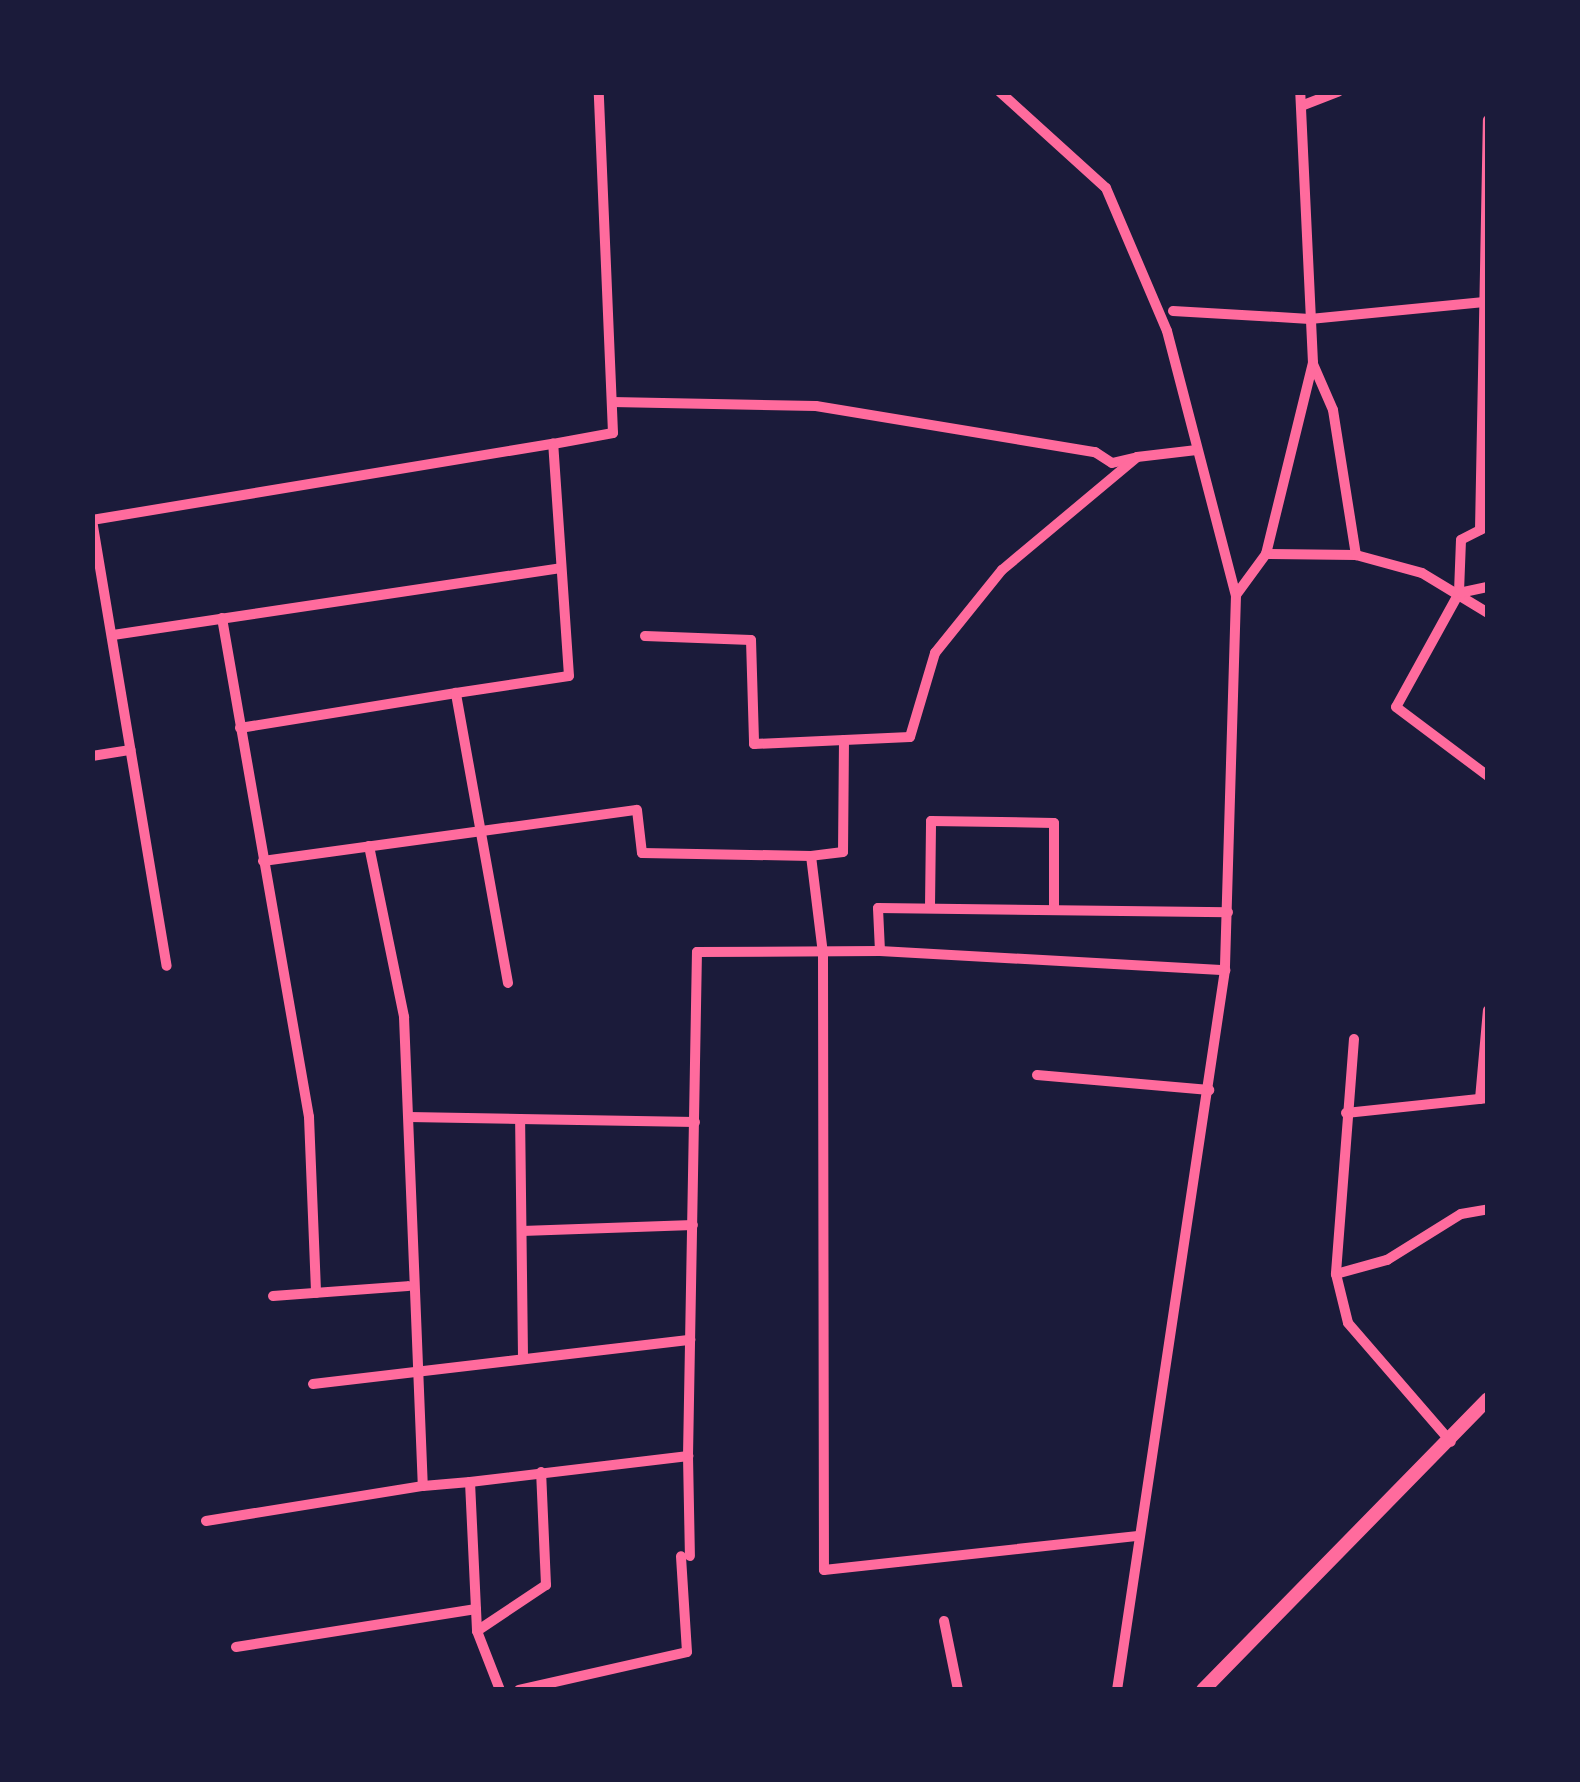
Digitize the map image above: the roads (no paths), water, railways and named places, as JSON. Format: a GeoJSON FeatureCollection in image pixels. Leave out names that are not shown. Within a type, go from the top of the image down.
{"type":"FeatureCollection","features":[{"type":"Feature","properties":{"kind":"street"},"geometry":{"type":"LineString","coordinates":[[167,966],[92,520],[613,433],[599,92]]}},
{"type":"Feature","properties":{"kind":"street"},"geometry":{"type":"LineString","coordinates":[[1000,92],[1106,188],[1167,331],[1236,595],[1225,970],[1117,1690]]}},
{"type":"Feature","properties":{"kind":"street"},"geometry":{"type":"LineString","coordinates":[[1236,595],[1266,554],[1312,363],[1300,92]]}},
{"type":"Feature","properties":{"kind":"street"},"geometry":{"type":"LineString","coordinates":[[1301,106],[1338,92]]}},
{"type":"Feature","properties":{"kind":"street"},"geometry":{"type":"LineString","coordinates":[[1488,120],[1484,528],[1461,540],[1459,593],[1396,707],[1488,776]]}},
{"type":"Feature","properties":{"kind":"street"},"geometry":{"type":"LineString","coordinates":[[1173,311],[1310,319],[1484,302]]}},
{"type":"Feature","properties":{"kind":"street"},"geometry":{"type":"LineString","coordinates":[[1312,363],[1334,410],[1356,555]]}},
{"type":"Feature","properties":{"kind":"street"},"geometry":{"type":"LineString","coordinates":[[612,402],[816,406],[1095,452],[1112,463],[1197,450]]}},
{"type":"Feature","properties":{"kind":"street"},"geometry":{"type":"LineString","coordinates":[[240,728],[569,676],[553,444]]}},
{"type":"Feature","properties":{"kind":"street"},"geometry":{"type":"LineString","coordinates":[[645,636],[750,640],[754,744],[910,738],[935,652],[968,608],[1138,457]]}},
{"type":"Feature","properties":{"kind":"street"},"geometry":{"type":"LineString","coordinates":[[1266,554],[1356,555],[1459,593],[1488,612]]}},
{"type":"Feature","properties":{"kind":"street"},"geometry":{"type":"LineString","coordinates":[[113,634],[559,568]]}},
{"type":"Feature","properties":{"kind":"street"},"geometry":{"type":"LineString","coordinates":[[1459,593],[1488,587]]}},
{"type":"Feature","properties":{"kind":"street"},"geometry":{"type":"LineString","coordinates":[[222,618],[309,1117],[316,1293]]}},
{"type":"Feature","properties":{"kind":"street"},"geometry":{"type":"LineString","coordinates":[[456,693],[508,982]]}},
{"type":"Feature","properties":{"kind":"street"},"geometry":{"type":"LineString","coordinates":[[263,861],[637,810],[642,852],[811,856],[844,852],[844,740]]}},
{"type":"Feature","properties":{"kind":"street"},"geometry":{"type":"LineString","coordinates":[[92,756],[131,750]]}},
{"type":"Feature","properties":{"kind":"street"},"geometry":{"type":"LineString","coordinates":[[930,907],[931,821],[1054,823],[1054,910]]}},
{"type":"Feature","properties":{"kind":"street"},"geometry":{"type":"LineString","coordinates":[[369,846],[404,1017],[410,1117],[408,1286],[422,1486]]}},
{"type":"Feature","properties":{"kind":"street"},"geometry":{"type":"LineString","coordinates":[[811,856],[822,954],[824,1570],[1138,1536]]}},
{"type":"Feature","properties":{"kind":"street"},"geometry":{"type":"LineString","coordinates":[[880,951],[878,908],[1228,912]]}},
{"type":"Feature","properties":{"kind":"street"},"geometry":{"type":"LineString","coordinates":[[519,1690],[687,1652],[698,952],[880,951],[1225,970]]}},
{"type":"Feature","properties":{"kind":"street"},"geometry":{"type":"LineString","coordinates":[[1346,1113],[1484,1098],[1488,1010]]}},
{"type":"Feature","properties":{"kind":"street"},"geometry":{"type":"LineString","coordinates":[[1354,1038],[1336,1274],[1348,1324],[1450,1442]]}},
{"type":"Feature","properties":{"kind":"street"},"geometry":{"type":"LineString","coordinates":[[1037,1075],[1208,1090]]}},
{"type":"Feature","properties":{"kind":"street"},"geometry":{"type":"LineString","coordinates":[[410,1117],[695,1122]]}},
{"type":"Feature","properties":{"kind":"street"},"geometry":{"type":"LineString","coordinates":[[520,1119],[523,1356]]}},
{"type":"Feature","properties":{"kind":"street"},"geometry":{"type":"LineString","coordinates":[[1336,1274],[1387,1260],[1461,1214],[1488,1209]]}},
{"type":"Feature","properties":{"kind":"street"},"geometry":{"type":"LineString","coordinates":[[522,1230],[693,1226]]}},
{"type":"Feature","properties":{"kind":"street"},"geometry":{"type":"LineString","coordinates":[[274,1296],[408,1286]]}},
{"type":"Feature","properties":{"kind":"street"},"geometry":{"type":"LineString","coordinates":[[313,1384],[523,1356],[690,1340]]}},
{"type":"Feature","properties":{"kind":"street"},"geometry":{"type":"LineString","coordinates":[[1203,1690],[1488,1399]]}},
{"type":"Feature","properties":{"kind":"street"},"geometry":{"type":"LineString","coordinates":[[206,1521],[422,1486],[688,1456]]}},
{"type":"Feature","properties":{"kind":"street"},"geometry":{"type":"LineString","coordinates":[[477,1631],[546,1585],[542,1472]]}},
{"type":"Feature","properties":{"kind":"street"},"geometry":{"type":"LineString","coordinates":[[470,1482],[477,1631],[500,1690]]}},
{"type":"Feature","properties":{"kind":"street"},"geometry":{"type":"LineString","coordinates":[[236,1647],[476,1610]]}},
{"type":"Feature","properties":{"kind":"street"},"geometry":{"type":"LineString","coordinates":[[944,1621],[958,1690]]}}]}
